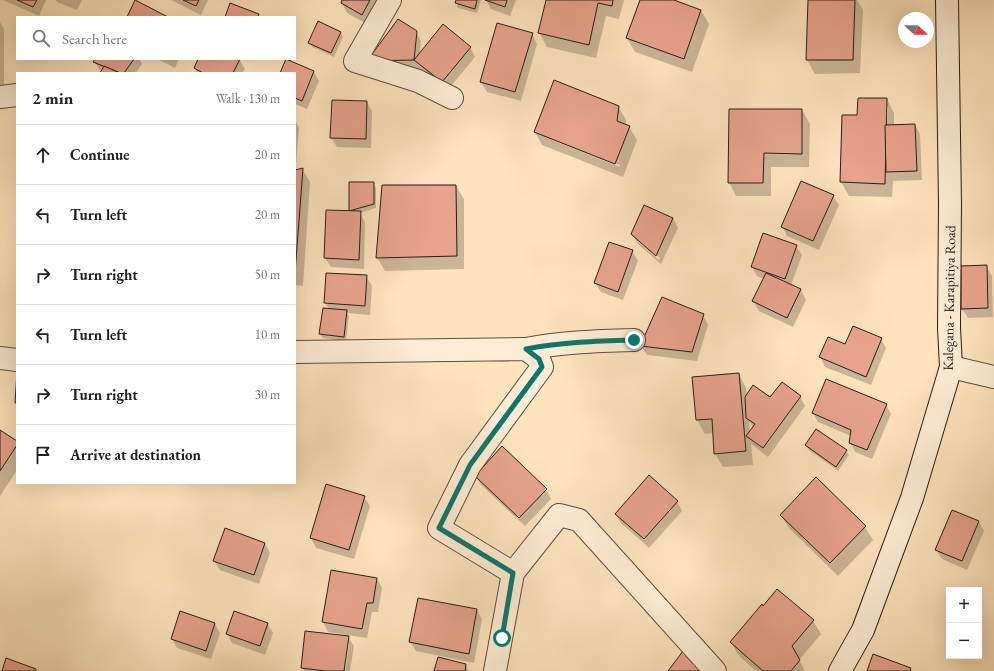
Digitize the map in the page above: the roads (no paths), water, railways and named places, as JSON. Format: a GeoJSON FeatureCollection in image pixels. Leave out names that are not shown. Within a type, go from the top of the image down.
{"type":"FeatureCollection","features":[{"type":"Feature","properties":{"kind":"street"},"geometry":{"type":"LineString","coordinates":[[390,0],[355,62],[418,81],[452,98]]}},
{"type":"Feature","properties":{"kind":"street","name":"Kalegana - Karapitiya Road"},"geometry":{"type":"LineString","coordinates":[[840,671],[863,630],[909,505],[951,367],[949,328],[950,204],[947,0]]}},
{"type":"Feature","properties":{"kind":"street"},"geometry":{"type":"LineString","coordinates":[[0,97],[16,95]]}},
{"type":"Feature","properties":{"kind":"street"},"geometry":{"type":"LineString","coordinates":[[296,352],[526,349],[553,344],[588,341],[634,340]]}},
{"type":"Feature","properties":{"kind":"street"},"geometry":{"type":"LineString","coordinates":[[513,573],[439,528],[470,465],[542,367],[539,359],[526,349]]}},
{"type":"Feature","properties":{"kind":"street"},"geometry":{"type":"LineString","coordinates":[[0,358],[16,360]]}},
{"type":"Feature","properties":{"kind":"street"},"geometry":{"type":"LineString","coordinates":[[951,367],[994,378]]}},
{"type":"Feature","properties":{"kind":"street"},"geometry":{"type":"LineString","coordinates":[[495,671],[513,573],[559,515],[579,520],[715,671]]}}]}
